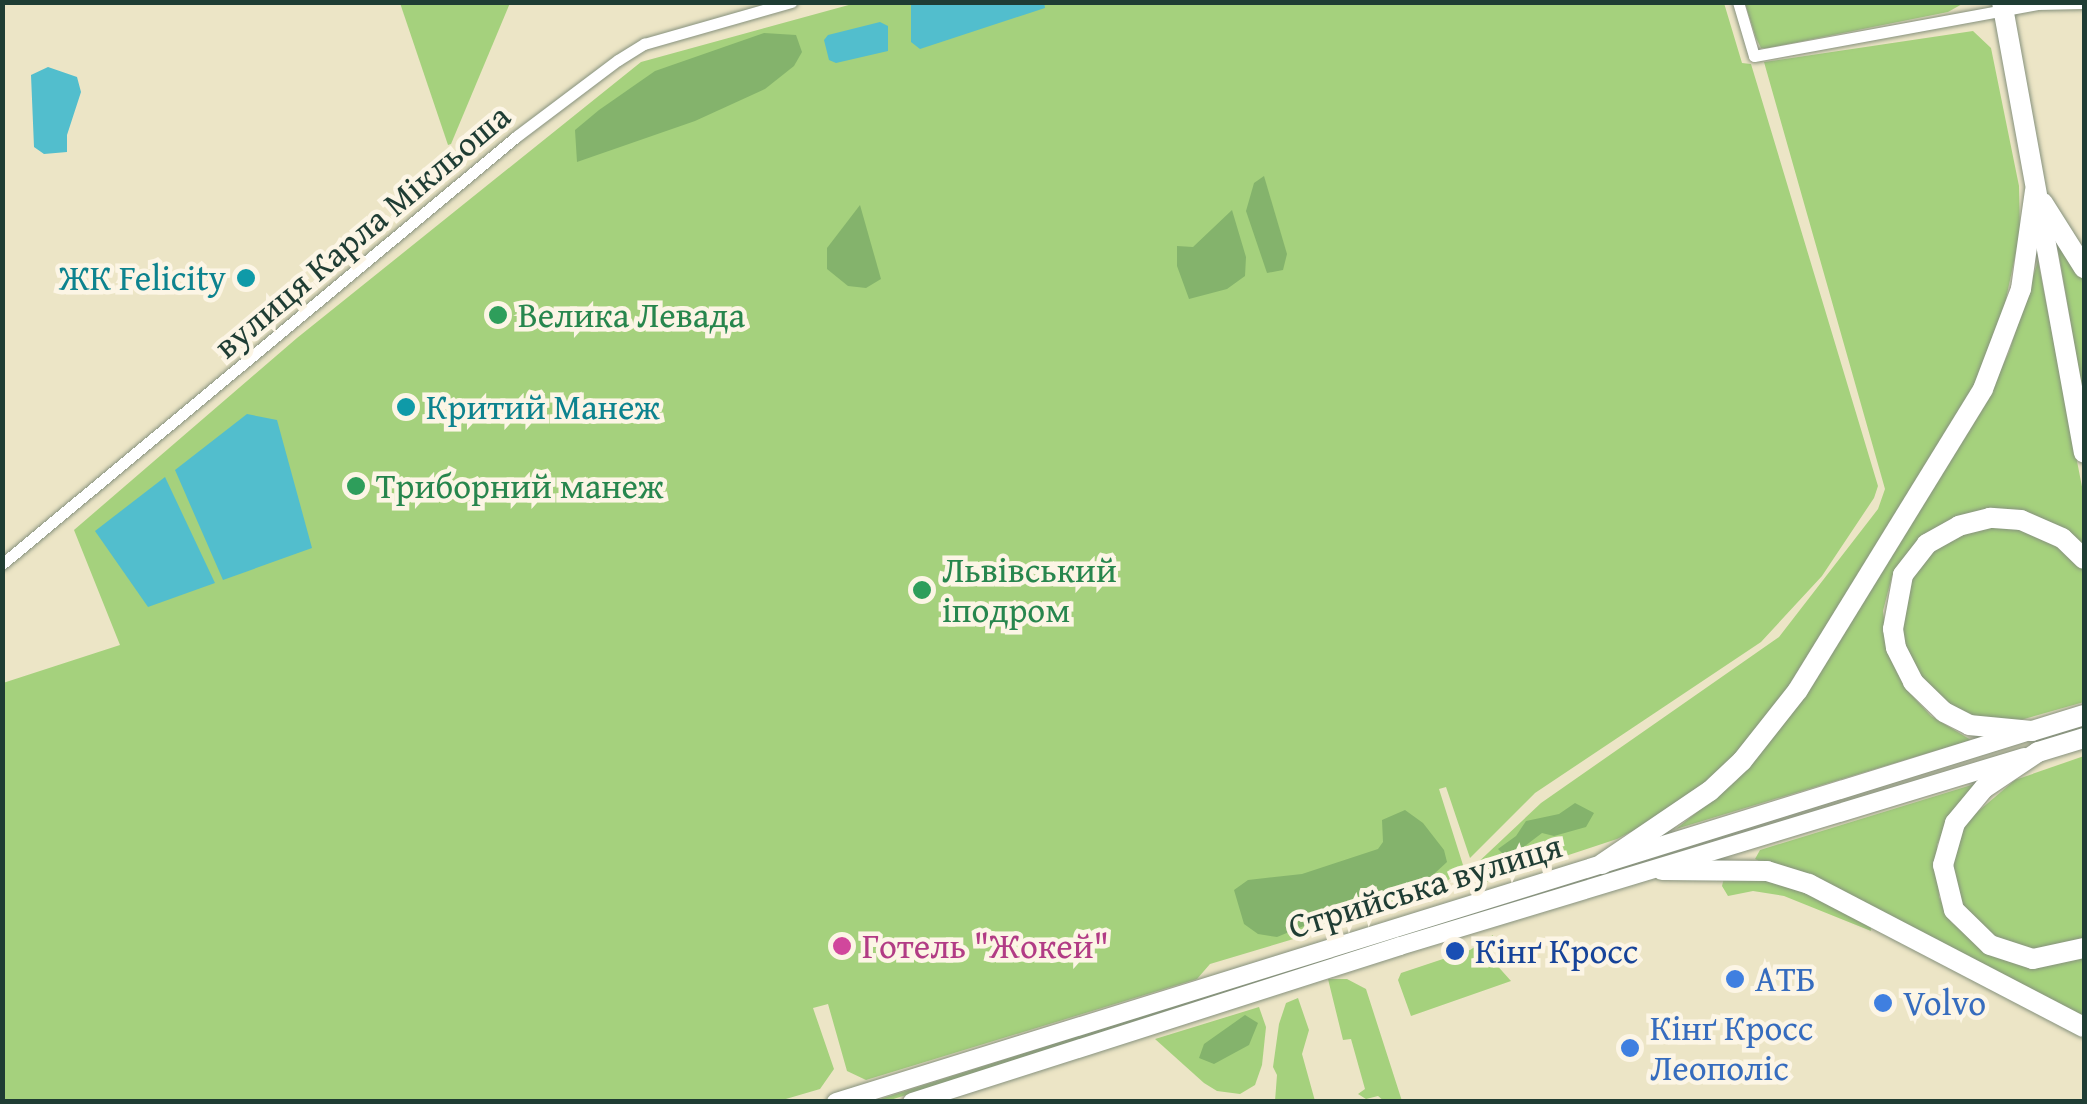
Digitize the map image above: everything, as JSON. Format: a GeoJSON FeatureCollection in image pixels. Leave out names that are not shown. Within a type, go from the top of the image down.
{"type":"FeatureCollection","features":[{"type":"Feature","properties":{"kind":"highway"},"geometry":{"type":"LineString","coordinates":[[2003,7],[2084,453]]}},
{"type":"Feature","properties":{"kind":"highway"},"geometry":{"type":"LineString","coordinates":[[2035,191],[2084,268]]}},
{"type":"Feature","properties":{"kind":"highway"},"geometry":{"type":"LineString","coordinates":[[1602,864],[1710,791],[1742,760],[1798,690],[1983,389],[2021,289],[2035,191]]}},
{"type":"Feature","properties":{"kind":"highway"},"geometry":{"type":"LineString","coordinates":[[2084,560],[2042,528],[2021,520],[1990,518],[1944,532],[1927,544],[1903,575],[1896,594],[1896,648],[1926,698],[1969,724],[2032,731],[2084,715]]}},
{"type":"Feature","properties":{"kind":"highway"},"geometry":{"type":"LineString","coordinates":[[2084,738],[2038,752],[1995,780],[1969,804],[1947,844],[1944,880],[1954,910],[1990,946],[2034,959],[2084,948]]}},
{"type":"Feature","properties":{"kind":"highway"},"geometry":{"type":"LineString","coordinates":[[1662,870],[1766,871],[1809,884],[2084,1026]]}},
{"type":"Feature","properties":{"kind":"main road","name":"Стрийська вулиця"},"geometry":{"type":"LineString","coordinates":[[912,1102],[1602,864],[2032,731]]}},
{"type":"Feature","properties":{"kind":"main road","name":"Стрийська вулиця"},"geometry":{"type":"LineString","coordinates":[[836,1102],[1365,948],[1662,870],[2038,752]]}},
{"type":"Feature","properties":{"kind":"street","name":"вулиця Карла Мікльоша"},"geometry":{"type":"LineString","coordinates":[[2,564],[517,136],[618,60],[644,44],[791,2]]}},
{"type":"Feature","properties":{"kind":"street"},"geometry":{"type":"LineString","coordinates":[[1738,2],[1754,56],[2003,7],[2084,3]]}},
{"type":"Feature","properties":{"kind":"green space"},"geometry":{"type":"Polygon","coordinates":[[[400,3],[510,3],[451,144],[448,145],[400,3]]]}},
{"type":"Feature","properties":{"kind":"green space","name":"Львівський іподром"},"geometry":{"type":"Polygon","coordinates":[[[856,3],[1724,3],[1742,63],[1751,64],[1878,486],[1874,498],[1822,576],[1761,642],[1535,793],[1470,858],[1446,787],[1439,789],[1463,865],[1431,898],[1210,964],[1197,979],[866,1080],[847,1071],[828,1004],[813,1008],[834,1069],[820,1089],[779,1101],[3,1101],[3,683],[120,645],[74,530],[297,338],[641,62],[856,3]]]}},
{"type":"Feature","properties":{"kind":"green space"},"geometry":{"type":"Polygon","coordinates":[[[1745,3],[1964,3],[1948,12],[1761,48],[1745,3]]]}},
{"type":"Feature","properties":{"kind":"green space"},"geometry":{"type":"Polygon","coordinates":[[[1973,31],[1991,48],[2019,186],[2020,233],[1996,346],[1976,386],[1776,706],[1738,756],[1675,809],[1617,839],[1478,885],[1472,868],[1541,803],[1779,637],[1878,509],[1885,489],[1764,62],[1973,31]]]}},
{"type":"Feature","properties":{"kind":"green space"},"geometry":{"type":"Polygon","coordinates":[[[764,33],[796,35],[802,52],[794,66],[765,89],[695,121],[577,162],[575,130],[655,71],[764,33]]]}},
{"type":"Feature","properties":{"kind":"green space"},"geometry":{"type":"Polygon","coordinates":[[[1264,176],[1287,254],[1283,270],[1267,273],[1246,211],[1254,183],[1264,176]]]}},
{"type":"Feature","properties":{"kind":"green space"},"geometry":{"type":"Polygon","coordinates":[[[860,205],[881,279],[866,288],[848,286],[827,269],[827,248],[860,205]]]}},
{"type":"Feature","properties":{"kind":"green space"},"geometry":{"type":"Polygon","coordinates":[[[1232,210],[1246,257],[1245,276],[1227,289],[1189,299],[1177,266],[1177,246],[1193,247],[1232,210]]]}},
{"type":"Feature","properties":{"kind":"green space"},"geometry":{"type":"Polygon","coordinates":[[[2056,238],[2084,281],[2084,400],[2056,238]]]}},
{"type":"Feature","properties":{"kind":"green space"},"geometry":{"type":"Polygon","coordinates":[[[2038,261],[2084,497],[2084,550],[2060,528],[2022,511],[1920,538],[1892,576],[1883,611],[1888,652],[1905,688],[1931,716],[1971,740],[1676,829],[1737,780],[1796,706],[1985,403],[2009,352],[2038,261]]]}},
{"type":"Feature","properties":{"kind":"green space"},"geometry":{"type":"Polygon","coordinates":[[[2003,525],[2036,534],[2067,552],[2084,570],[2084,702],[2017,721],[1979,720],[1947,705],[1911,667],[1902,632],[1914,569],[1954,534],[2003,525]]]}},
{"type":"Feature","properties":{"kind":"green space"},"geometry":{"type":"Polygon","coordinates":[[[2084,756],[2084,941],[2033,952],[1993,939],[1966,915],[1951,862],[1962,825],[2015,780],[2084,756]]]}},
{"type":"Feature","properties":{"kind":"green space"},"geometry":{"type":"Polygon","coordinates":[[[1978,783],[1947,821],[1937,845],[1939,897],[1951,922],[1993,955],[2044,966],[2084,956],[2084,1019],[1755,859],[1760,850],[1978,783]]]}},
{"type":"Feature","properties":{"kind":"green space"},"geometry":{"type":"Polygon","coordinates":[[[1575,803],[1594,813],[1586,827],[1554,836],[1542,833],[1508,859],[1498,849],[1516,836],[1526,821],[1559,814],[1575,803]]]}},
{"type":"Feature","properties":{"kind":"green space"},"geometry":{"type":"Polygon","coordinates":[[[1405,810],[1423,823],[1444,850],[1447,862],[1422,885],[1378,906],[1333,914],[1277,937],[1258,934],[1244,924],[1234,890],[1248,880],[1302,874],[1378,849],[1383,842],[1382,820],[1405,810]]]}},
{"type":"Feature","properties":{"kind":"green space"},"geometry":{"type":"Polygon","coordinates":[[[1725,874],[1768,877],[1870,920],[1871,931],[1784,896],[1753,891],[1728,896],[1722,886],[1725,874]]]}},
{"type":"Feature","properties":{"kind":"green space"},"geometry":{"type":"Polygon","coordinates":[[[1493,935],[1494,962],[1511,981],[1411,1016],[1398,980],[1401,973],[1470,950],[1493,935]]]}},
{"type":"Feature","properties":{"kind":"green space"},"geometry":{"type":"Polygon","coordinates":[[[1343,955],[1340,960],[887,1101],[871,1102],[1343,955]]]}},
{"type":"Feature","properties":{"kind":"green space"},"geometry":{"type":"Polygon","coordinates":[[[1328,979],[1347,979],[1366,989],[1402,1101],[1384,1101],[1378,1096],[1366,1099],[1358,1094],[1365,1089],[1351,1039],[1343,1040],[1328,979]]]}},
{"type":"Feature","properties":{"kind":"green space"},"geometry":{"type":"Polygon","coordinates":[[[1298,998],[1309,1030],[1302,1054],[1315,1101],[1275,1101],[1277,1075],[1273,1067],[1279,1024],[1286,1003],[1298,998]]]}},
{"type":"Feature","properties":{"kind":"green space"},"geometry":{"type":"Polygon","coordinates":[[[1259,1007],[1266,1027],[1262,1065],[1255,1085],[1240,1094],[1217,1091],[1204,1083],[1155,1039],[1259,1007]]]}},
{"type":"Feature","properties":{"kind":"green space"},"geometry":{"type":"Polygon","coordinates":[[[1245,1015],[1258,1023],[1249,1045],[1214,1064],[1199,1058],[1204,1044],[1245,1015]]]}},
{"type":"Feature","properties":{"kind":"water"},"geometry":{"type":"Polygon","coordinates":[[[1044,2],[1045,8],[920,49],[911,42],[911,3],[1044,2]]]}},
{"type":"Feature","properties":{"kind":"water"},"geometry":{"type":"Polygon","coordinates":[[[880,22],[888,26],[888,51],[836,63],[829,60],[824,40],[828,35],[880,22]]]}},
{"type":"Feature","properties":{"kind":"water"},"geometry":{"type":"Polygon","coordinates":[[[48,67],[77,77],[81,92],[67,135],[67,152],[44,154],[34,147],[31,75],[48,67]]]}},
{"type":"Feature","properties":{"kind":"water"},"geometry":{"type":"Polygon","coordinates":[[[247,414],[277,420],[312,548],[223,580],[175,470],[247,414]]]}},
{"type":"Feature","properties":{"kind":"water"},"geometry":{"type":"Polygon","coordinates":[[[165,477],[215,583],[148,607],[95,531],[165,477]]]}},
{"type":"Feature","properties":{"kind":"place","name":"ЖК Felicity"},"geometry":{"type":"Point","coordinates":[246,278]}},
{"type":"Feature","properties":{"kind":"place","name":"Велика Левада"},"geometry":{"type":"Point","coordinates":[498,315]}},
{"type":"Feature","properties":{"kind":"place","name":"Критий Манеж"},"geometry":{"type":"Point","coordinates":[406,407]}},
{"type":"Feature","properties":{"kind":"place","name":"Триборний манеж"},"geometry":{"type":"Point","coordinates":[356,486]}},
{"type":"Feature","properties":{"kind":"place","name":"Львівський іподром"},"geometry":{"type":"Point","coordinates":[922,590]}},
{"type":"Feature","properties":{"kind":"place","name":"Готель \"Жокей\""},"geometry":{"type":"Point","coordinates":[842,946]}},
{"type":"Feature","properties":{"kind":"place","name":"Кінґ Кросс"},"geometry":{"type":"Point","coordinates":[1455,951]}},
{"type":"Feature","properties":{"kind":"place","name":"АТБ"},"geometry":{"type":"Point","coordinates":[1735,979]}},
{"type":"Feature","properties":{"kind":"place","name":"Volvo"},"geometry":{"type":"Point","coordinates":[1883,1003]}},
{"type":"Feature","properties":{"kind":"place","name":"Кінґ Кросс Леополіс"},"geometry":{"type":"Point","coordinates":[1630,1048]}}]}
